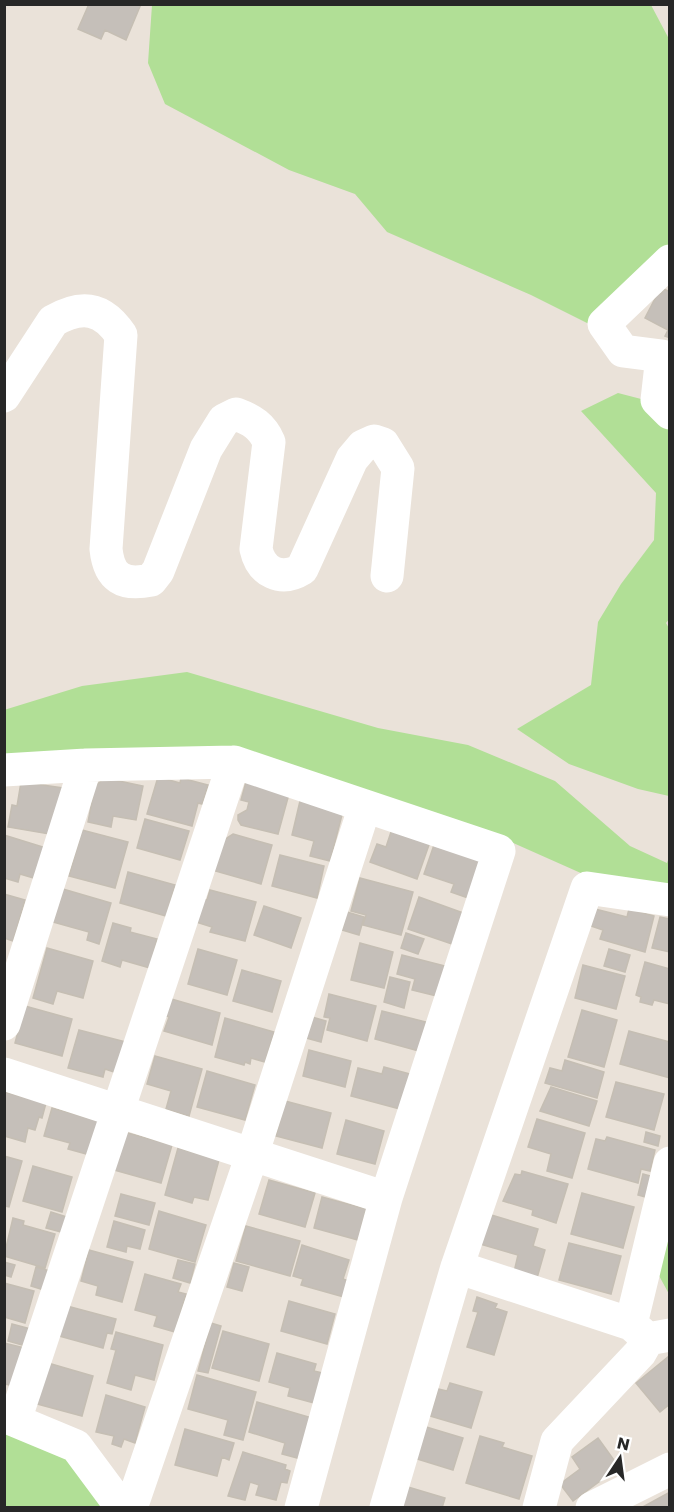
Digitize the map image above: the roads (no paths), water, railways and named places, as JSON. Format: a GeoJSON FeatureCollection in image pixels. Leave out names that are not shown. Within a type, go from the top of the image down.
{"type":"FeatureCollection","features":[{"type":"Feature","properties":{"kind":"street"},"geometry":{"type":"LineString","coordinates":[[669,261],[604,324],[623,351],[666,356],[657,400],[669,413]]}},
{"type":"Feature","properties":{"kind":"street"},"geometry":{"type":"LineString","coordinates":[[4,396],[53,321],[65,314],[83,310],[97,313],[111,320],[121,336],[106,549],[107,563],[113,573],[125,582],[151,580],[158,571],[206,449],[224,420],[236,414],[246,418],[263,429],[269,442],[256,549],[259,560],[267,571],[278,575],[294,574],[302,569],[352,459],[363,446],[374,441],[383,444],[391,453],[398,468],[387,576]]}},
{"type":"Feature","properties":{"kind":"street"},"geometry":{"type":"LineString","coordinates":[[122,1508],[76,1446],[10,1418],[118,1111],[234,762]]}},
{"type":"Feature","properties":{"kind":"street"},"geometry":{"type":"LineString","coordinates":[[4,770],[86,765],[234,762],[499,851],[386,1198],[301,1508]]}},
{"type":"Feature","properties":{"kind":"street"},"geometry":{"type":"LineString","coordinates":[[4,1024],[86,765]]}},
{"type":"Feature","properties":{"kind":"street"},"geometry":{"type":"LineString","coordinates":[[131,1508],[252,1155],[365,806]]}},
{"type":"Feature","properties":{"kind":"street"},"geometry":{"type":"LineString","coordinates":[[386,1508],[457,1267],[587,888],[669,900]]}},
{"type":"Feature","properties":{"kind":"street"},"geometry":{"type":"LineString","coordinates":[[4,1074],[386,1198]]}},
{"type":"Feature","properties":{"kind":"street"},"geometry":{"type":"LineString","coordinates":[[539,1508],[557,1441],[640,1353],[650,1333],[669,1162]]}},
{"type":"Feature","properties":{"kind":"street"},"geometry":{"type":"LineString","coordinates":[[457,1267],[650,1333]]}},
{"type":"Feature","properties":{"kind":"street"},"geometry":{"type":"LineString","coordinates":[[592,1508],[669,1469]]}}]}
